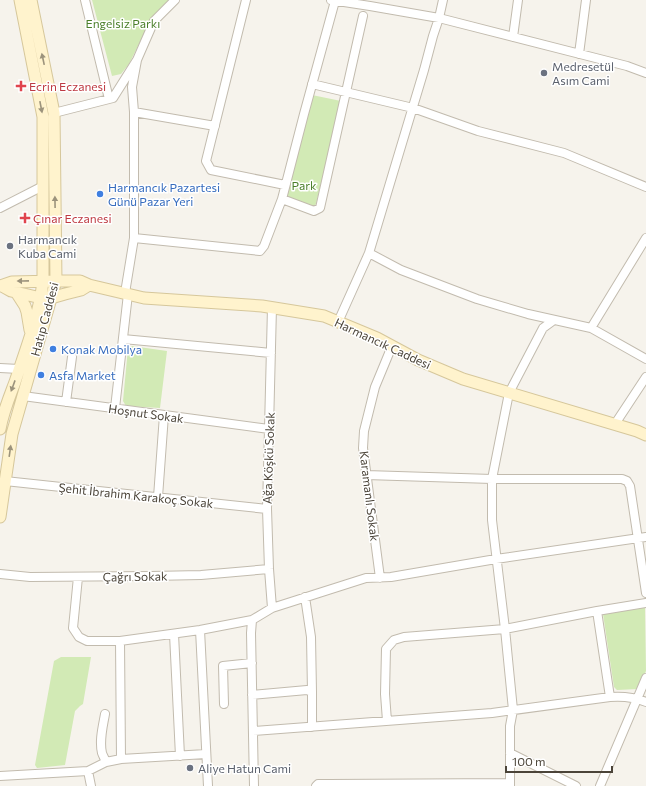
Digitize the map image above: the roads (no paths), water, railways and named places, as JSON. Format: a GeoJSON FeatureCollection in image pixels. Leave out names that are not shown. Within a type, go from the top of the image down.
{"type":"FeatureCollection","features":[{"type":"Feature","properties":{"kind":"main road","name":"Hatıp Caddesi"},"geometry":{"type":"LineString","coordinates":[[0,518],[12,434],[23,396],[46,298],[43,281],[43,117],[20,0]]}},
{"type":"Feature","properties":{"kind":"main road","name":"Hatıp Caddesi"},"geometry":{"type":"LineString","coordinates":[[0,429],[2,416],[31,333],[46,298],[56,281],[54,112],[31,0]]}},
{"type":"Feature","properties":{"kind":"main road","name":"Harmancık Caddesi"},"geometry":{"type":"LineString","coordinates":[[1,286],[12,282],[80,281],[89,285],[144,298],[262,306],[324,316],[377,338],[418,360],[462,379],[615,424],[646,435]]}},
{"type":"Feature","properties":{"kind":"main road"},"geometry":{"type":"LineString","coordinates":[[1,286],[11,291],[46,298],[81,290],[89,285]]}},
{"type":"Feature","properties":{"kind":"main road"},"geometry":{"type":"LineString","coordinates":[[16,292],[27,312],[31,333]]}},
{"type":"Feature","properties":{"kind":"street"},"geometry":{"type":"LineString","coordinates":[[86,0],[109,99]]}},
{"type":"Feature","properties":{"kind":"street"},"geometry":{"type":"LineString","coordinates":[[54,112],[113,98],[137,60],[154,21],[175,0]]}},
{"type":"Feature","properties":{"kind":"street"},"geometry":{"type":"LineString","coordinates":[[246,0],[206,161],[211,170],[285,185]]}},
{"type":"Feature","properties":{"kind":"street"},"geometry":{"type":"LineString","coordinates":[[134,238],[260,251],[264,246],[282,199],[333,0],[439,18],[627,66],[646,73]]}},
{"type":"Feature","properties":{"kind":"street"},"geometry":{"type":"LineString","coordinates":[[338,322],[369,253],[413,108],[443,0]]}},
{"type":"Feature","properties":{"kind":"street"},"geometry":{"type":"LineString","coordinates":[[513,37],[518,0]]}},
{"type":"Feature","properties":{"kind":"street"},"geometry":{"type":"LineString","coordinates":[[579,54],[586,0]]}},
{"type":"Feature","properties":{"kind":"street"},"geometry":{"type":"LineString","coordinates":[[282,199],[314,211],[320,208],[363,16]]}},
{"type":"Feature","properties":{"kind":"street"},"geometry":{"type":"LineString","coordinates":[[116,408],[126,293],[134,238],[134,112],[132,87],[137,60]]}},
{"type":"Feature","properties":{"kind":"street"},"geometry":{"type":"LineString","coordinates":[[312,84],[413,108],[478,131],[564,153],[646,187]]}},
{"type":"Feature","properties":{"kind":"street"},"geometry":{"type":"LineString","coordinates":[[134,112],[215,126]]}},
{"type":"Feature","properties":{"kind":"street"},"geometry":{"type":"LineString","coordinates":[[0,208],[43,186]]}},
{"type":"Feature","properties":{"kind":"street"},"geometry":{"type":"LineString","coordinates":[[591,328],[646,238]]}},
{"type":"Feature","properties":{"kind":"street"},"geometry":{"type":"LineString","coordinates":[[369,253],[401,270],[477,299],[528,314],[591,328],[646,359]]}},
{"type":"Feature","properties":{"kind":"street","name":"Ağa Köşkü Sokak"},"geometry":{"type":"LineString","coordinates":[[272,307],[267,509],[272,608]]}},
{"type":"Feature","properties":{"kind":"street"},"geometry":{"type":"LineString","coordinates":[[316,786],[318,784],[510,784],[510,726],[513,710],[492,520],[492,479],[509,393],[542,328],[554,320]]}},
{"type":"Feature","properties":{"kind":"street"},"geometry":{"type":"LineString","coordinates":[[123,339],[271,353]]}},
{"type":"Feature","properties":{"kind":"street","name":"Karamanlı Sokak"},"geometry":{"type":"LineString","coordinates":[[380,578],[363,448],[364,431],[375,387],[392,346]]}},
{"type":"Feature","properties":{"kind":"street"},"geometry":{"type":"LineString","coordinates":[[66,402],[72,357]]}},
{"type":"Feature","properties":{"kind":"street"},"geometry":{"type":"LineString","coordinates":[[0,368],[19,369]]}},
{"type":"Feature","properties":{"kind":"street"},"geometry":{"type":"LineString","coordinates":[[615,424],[646,377]]}},
{"type":"Feature","properties":{"kind":"street","name":"Hoşnut Sokak"},"geometry":{"type":"LineString","coordinates":[[23,396],[269,429]]}},
{"type":"Feature","properties":{"kind":"street"},"geometry":{"type":"LineString","coordinates":[[158,497],[164,415]]}},
{"type":"Feature","properties":{"kind":"street"},"geometry":{"type":"LineString","coordinates":[[366,475],[492,479],[622,478],[627,481],[630,486],[642,537],[646,593]]}},
{"type":"Feature","properties":{"kind":"street","name":"Şehit İbrahim Karakoç Sokak"},"geometry":{"type":"LineString","coordinates":[[5,481],[267,509]]}},
{"type":"Feature","properties":{"kind":"street"},"geometry":{"type":"LineString","coordinates":[[78,577],[73,628],[79,637],[87,641],[120,641],[200,630],[252,620],[272,608],[366,578],[391,578],[496,559],[642,537]]}},
{"type":"Feature","properties":{"kind":"street","name":"Çağrı Sokak"},"geometry":{"type":"LineString","coordinates":[[0,574],[30,577],[201,575],[269,569]]}},
{"type":"Feature","properties":{"kind":"street"},"geometry":{"type":"LineString","coordinates":[[305,597],[311,637],[312,727]]}},
{"type":"Feature","properties":{"kind":"street"},"geometry":{"type":"LineString","coordinates":[[387,721],[385,694],[386,649],[394,640],[404,637],[505,629],[646,603]]}},
{"type":"Feature","properties":{"kind":"street"},"geometry":{"type":"LineString","coordinates":[[597,611],[610,697]]}},
{"type":"Feature","properties":{"kind":"street"},"geometry":{"type":"LineString","coordinates":[[252,620],[254,786]]}},
{"type":"Feature","properties":{"kind":"street"},"geometry":{"type":"LineString","coordinates":[[200,630],[208,786]]}},
{"type":"Feature","properties":{"kind":"street"},"geometry":{"type":"LineString","coordinates":[[174,634],[180,756]]}},
{"type":"Feature","properties":{"kind":"street"},"geometry":{"type":"LineString","coordinates":[[120,641],[122,759]]}},
{"type":"Feature","properties":{"kind":"street"},"geometry":{"type":"LineString","coordinates":[[224,704],[223,666],[252,663]]}},
{"type":"Feature","properties":{"kind":"street"},"geometry":{"type":"LineString","coordinates":[[600,786],[646,678]]}},
{"type":"Feature","properties":{"kind":"street"},"geometry":{"type":"LineString","coordinates":[[252,695],[307,690],[312,692]]}},
{"type":"Feature","properties":{"kind":"street"},"geometry":{"type":"LineString","coordinates":[[253,731],[492,713],[623,696],[637,698],[646,702]]}},
{"type":"Feature","properties":{"kind":"street"},"geometry":{"type":"LineString","coordinates":[[106,714],[102,733],[102,753],[106,762]]}},
{"type":"Feature","properties":{"kind":"street"},"geometry":{"type":"LineString","coordinates":[[510,753],[576,786]]}},
{"type":"Feature","properties":{"kind":"street"},"geometry":{"type":"LineString","coordinates":[[0,776],[88,771],[106,762],[122,759],[206,754]]}},
{"type":"Feature","properties":{"kind":"street"},"geometry":{"type":"LineString","coordinates":[[88,771],[91,786]]}},
{"type":"Feature","properties":{"kind":"place","name":"Medresetül Asım Cami"},"geometry":{"type":"Point","coordinates":[544,73]}},
{"type":"Feature","properties":{"kind":"place","name":"Ecrin Eczanesi"},"geometry":{"type":"Point","coordinates":[21,86]}},
{"type":"Feature","properties":{"kind":"place","name":"Harmancık Pazartesi Günü Pazar Yeri"},"geometry":{"type":"Point","coordinates":[100,194]}},
{"type":"Feature","properties":{"kind":"place","name":"Çınar Eczanesi"},"geometry":{"type":"Point","coordinates":[25,218]}},
{"type":"Feature","properties":{"kind":"place","name":"Harmancık Kuba Cami"},"geometry":{"type":"Point","coordinates":[10,246]}},
{"type":"Feature","properties":{"kind":"place","name":"Konak Mobilya"},"geometry":{"type":"Point","coordinates":[53,349]}},
{"type":"Feature","properties":{"kind":"place","name":"Asfa Market"},"geometry":{"type":"Point","coordinates":[41,375]}},
{"type":"Feature","properties":{"kind":"place","name":"Aliye Hatun Cami"},"geometry":{"type":"Point","coordinates":[190,768]}},
{"type":"Feature","properties":{"kind":"park label","name":"Engelsiz Parkı"},"geometry":{"type":"Point","coordinates":[123,23]}},
{"type":"Feature","properties":{"kind":"park label","name":"Park"},"geometry":{"type":"Point","coordinates":[304,185]}}]}
